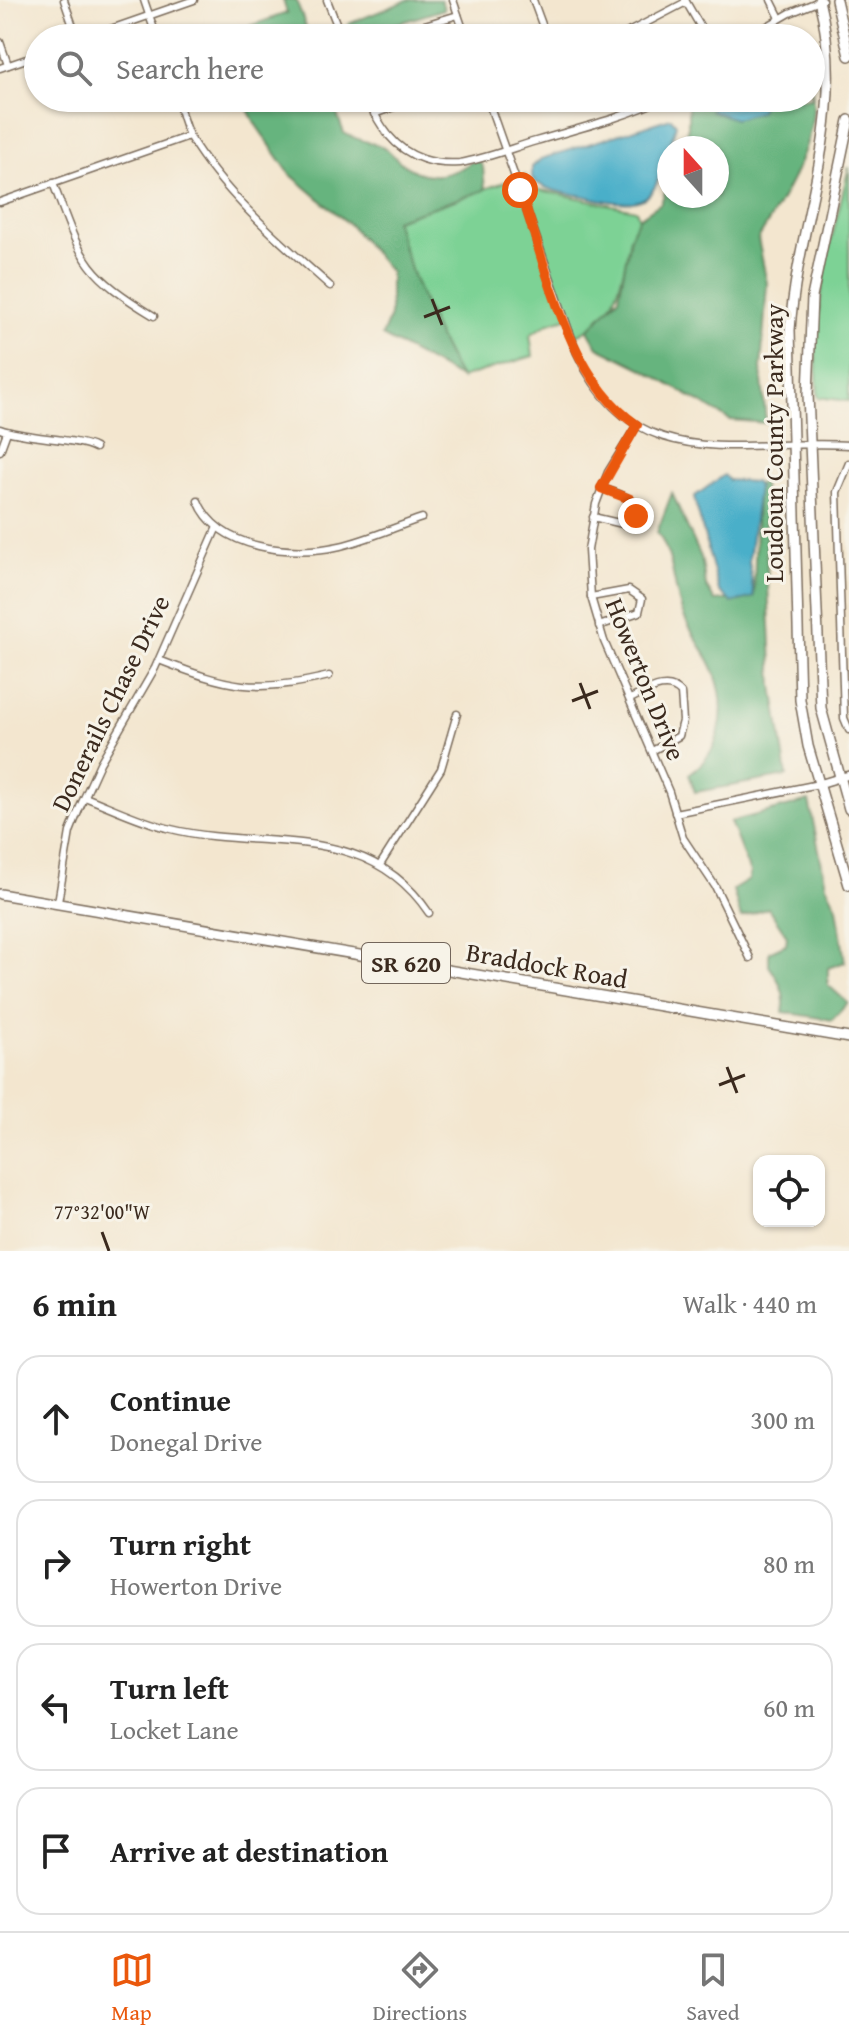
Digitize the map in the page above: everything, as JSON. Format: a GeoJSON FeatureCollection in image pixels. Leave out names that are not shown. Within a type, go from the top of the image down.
{"type":"FeatureCollection","features":[{"type":"Feature","properties":{"kind":"main road","name":"Loudoun County Parkway"},"geometry":{"type":"LineString","coordinates":[[820,0],[830,40],[834,105],[791,306],[797,671],[804,729],[849,885]]}},
{"type":"Feature","properties":{"kind":"main road"},"geometry":{"type":"LineString","coordinates":[[836,0],[849,56]]}},
{"type":"Feature","properties":{"kind":"main road","name":"Loudoun County Parkway"},"geometry":{"type":"LineString","coordinates":[[849,120],[812,297],[809,326],[810,443],[821,708],[844,777],[849,809]]}},
{"type":"Feature","properties":{"kind":"main road","name":"Braddock Road"},"geometry":{"type":"LineString","coordinates":[[0,894],[849,1038]]}},
{"type":"Feature","properties":{"kind":"street"},"geometry":{"type":"LineString","coordinates":[[64,0],[72,24]]}},
{"type":"Feature","properties":{"kind":"street"},"geometry":{"type":"LineString","coordinates":[[144,0],[152,24]]}},
{"type":"Feature","properties":{"kind":"street"},"geometry":{"type":"LineString","coordinates":[[126,24],[194,0]]}},
{"type":"Feature","properties":{"kind":"street"},"geometry":{"type":"LineString","coordinates":[[327,0],[336,24]]}},
{"type":"Feature","properties":{"kind":"street"},"geometry":{"type":"LineString","coordinates":[[453,0],[461,24]]}},
{"type":"Feature","properties":{"kind":"street"},"geometry":{"type":"LineString","coordinates":[[533,0],[542,24]]}},
{"type":"Feature","properties":{"kind":"street"},"geometry":{"type":"LineString","coordinates":[[771,0],[780,18]]}},
{"type":"Feature","properties":{"kind":"street"},"geometry":{"type":"LineString","coordinates":[[770,24],[820,0]]}},
{"type":"Feature","properties":{"kind":"street"},"geometry":{"type":"LineString","coordinates":[[643,24],[686,1],[699,24]]}},
{"type":"Feature","properties":{"kind":"street"},"geometry":{"type":"LineString","coordinates":[[428,24],[458,15]]}},
{"type":"Feature","properties":{"kind":"street"},"geometry":{"type":"LineString","coordinates":[[0,42],[8,65]]}},
{"type":"Feature","properties":{"kind":"street"},"geometry":{"type":"LineString","coordinates":[[0,68],[24,60]]}},
{"type":"Feature","properties":{"kind":"street"},"geometry":{"type":"LineString","coordinates":[[181,112],[189,136],[253,215],[330,286]]}},
{"type":"Feature","properties":{"kind":"street"},"geometry":{"type":"LineString","coordinates":[[380,112],[374,114],[394,142],[421,159],[455,163],[632,112]]}},
{"type":"Feature","properties":{"kind":"street"},"geometry":{"type":"LineString","coordinates":[[492,112],[584,369],[603,396],[637,425],[663,438],[693,446],[849,445]]}},
{"type":"Feature","properties":{"kind":"street"},"geometry":{"type":"LineString","coordinates":[[0,202],[189,136]]}},
{"type":"Feature","properties":{"kind":"street"},"geometry":{"type":"LineString","coordinates":[[53,183],[88,267],[118,293],[154,316]]}},
{"type":"Feature","properties":{"kind":"street","name":"Howerton Drive"},"geometry":{"type":"LineString","coordinates":[[637,425],[601,488],[593,517],[588,550],[591,597],[599,626],[652,751],[683,838],[715,886],[750,958]]}},
{"type":"Feature","properties":{"kind":"street"},"geometry":{"type":"LineString","coordinates":[[0,451],[4,431],[41,440],[82,443],[95,448]]}},
{"type":"Feature","properties":{"kind":"street"},"geometry":{"type":"LineString","coordinates":[[849,463],[837,492],[844,718],[849,730]]}},
{"type":"Feature","properties":{"kind":"street"},"geometry":{"type":"LineString","coordinates":[[593,517],[623,524],[636,516],[636,508],[630,499],[601,488]]}},
{"type":"Feature","properties":{"kind":"street"},"geometry":{"type":"LineString","coordinates":[[198,501],[217,527],[264,547],[293,550],[338,547],[422,518]]}},
{"type":"Feature","properties":{"kind":"street","name":"Donerails Chase Drive"},"geometry":{"type":"LineString","coordinates":[[58,902],[70,832],[85,797],[159,660],[217,527]]}},
{"type":"Feature","properties":{"kind":"street"},"geometry":{"type":"LineString","coordinates":[[591,597],[629,590],[642,599],[639,612],[599,626]]}},
{"type":"Feature","properties":{"kind":"street"},"geometry":{"type":"LineString","coordinates":[[159,660],[230,686],[286,686],[329,676]]}},
{"type":"Feature","properties":{"kind":"street"},"geometry":{"type":"LineString","coordinates":[[630,699],[664,685],[674,686],[681,693],[679,736],[652,751]]}},
{"type":"Feature","properties":{"kind":"street"},"geometry":{"type":"LineString","coordinates":[[380,865],[441,769],[457,714]]}},
{"type":"Feature","properties":{"kind":"street"},"geometry":{"type":"LineString","coordinates":[[675,813],[844,777]]}},
{"type":"Feature","properties":{"kind":"street"},"geometry":{"type":"LineString","coordinates":[[85,797],[171,829],[288,839],[351,854],[380,865],[406,883],[429,913]]}},
{"type":"Feature","properties":{"kind":"green space"},"geometry":{"type":"Polygon","coordinates":[[[283,0],[296,0],[305,24],[256,24],[287,13],[283,0]]]}},
{"type":"Feature","properties":{"kind":"green space"},"geometry":{"type":"Polygon","coordinates":[[[408,0],[441,0],[444,9],[396,24],[348,24],[408,0]]]}},
{"type":"Feature","properties":{"kind":"green space"},"geometry":{"type":"Polygon","coordinates":[[[249,112],[336,112],[344,133],[385,148],[418,173],[448,174],[477,158],[483,167],[485,190],[395,220],[423,301],[460,378],[382,336],[390,316],[390,272],[350,225],[290,174],[249,112]]]}},
{"type":"Feature","properties":{"kind":"green space"},"geometry":{"type":"Polygon","coordinates":[[[688,112],[812,112],[806,146],[798,166],[758,239],[767,283],[761,369],[766,423],[730,420],[641,368],[598,347],[588,330],[619,297],[630,237],[639,218],[657,206],[729,208],[729,136],[685,136],[688,112]]]}},
{"type":"Feature","properties":{"kind":"green space"},"geometry":{"type":"Polygon","coordinates":[[[849,167],[849,401],[818,397],[815,335],[827,258],[849,167]]]}},
{"type":"Feature","properties":{"kind":"green space"},"geometry":{"type":"Polygon","coordinates":[[[525,175],[536,189],[636,210],[639,218],[620,284],[606,312],[594,325],[577,335],[570,317],[549,323],[530,335],[533,356],[460,378],[423,301],[395,220],[525,175]]]}},
{"type":"Feature","properties":{"kind":"green space"},"geometry":{"type":"Polygon","coordinates":[[[763,483],[773,686],[787,776],[695,792],[689,774],[709,755],[715,743],[721,716],[719,688],[712,666],[683,614],[667,552],[657,532],[672,493],[701,557],[706,586],[715,601],[754,597],[757,484],[763,483]]]}},
{"type":"Feature","properties":{"kind":"green space"},"geometry":{"type":"Polygon","coordinates":[[[809,801],[826,885],[837,907],[845,962],[828,968],[828,985],[848,1003],[832,1020],[783,1012],[783,994],[769,966],[769,952],[786,944],[787,936],[768,908],[741,918],[733,890],[749,880],[750,873],[730,822],[809,801]]]}},
{"type":"Feature","properties":{"kind":"water"},"geometry":{"type":"Polygon","coordinates":[[[714,112],[759,112],[735,119],[714,112]]]}},
{"type":"Feature","properties":{"kind":"water"},"geometry":{"type":"Polygon","coordinates":[[[671,118],[676,124],[672,136],[657,136],[657,182],[649,195],[639,201],[608,201],[543,186],[532,179],[532,167],[541,159],[671,118]]]}},
{"type":"Feature","properties":{"kind":"water"},"geometry":{"type":"Polygon","coordinates":[[[724,475],[728,480],[754,482],[758,487],[749,561],[754,597],[732,603],[719,591],[694,497],[724,475]]]}},
{"type":"Feature","properties":{"kind":"route"},"geometry":{"type":"LineString","coordinates":[[520,190],[584,369],[614,408],[637,425],[601,488],[630,499],[635,504],[636,516]]}}]}
